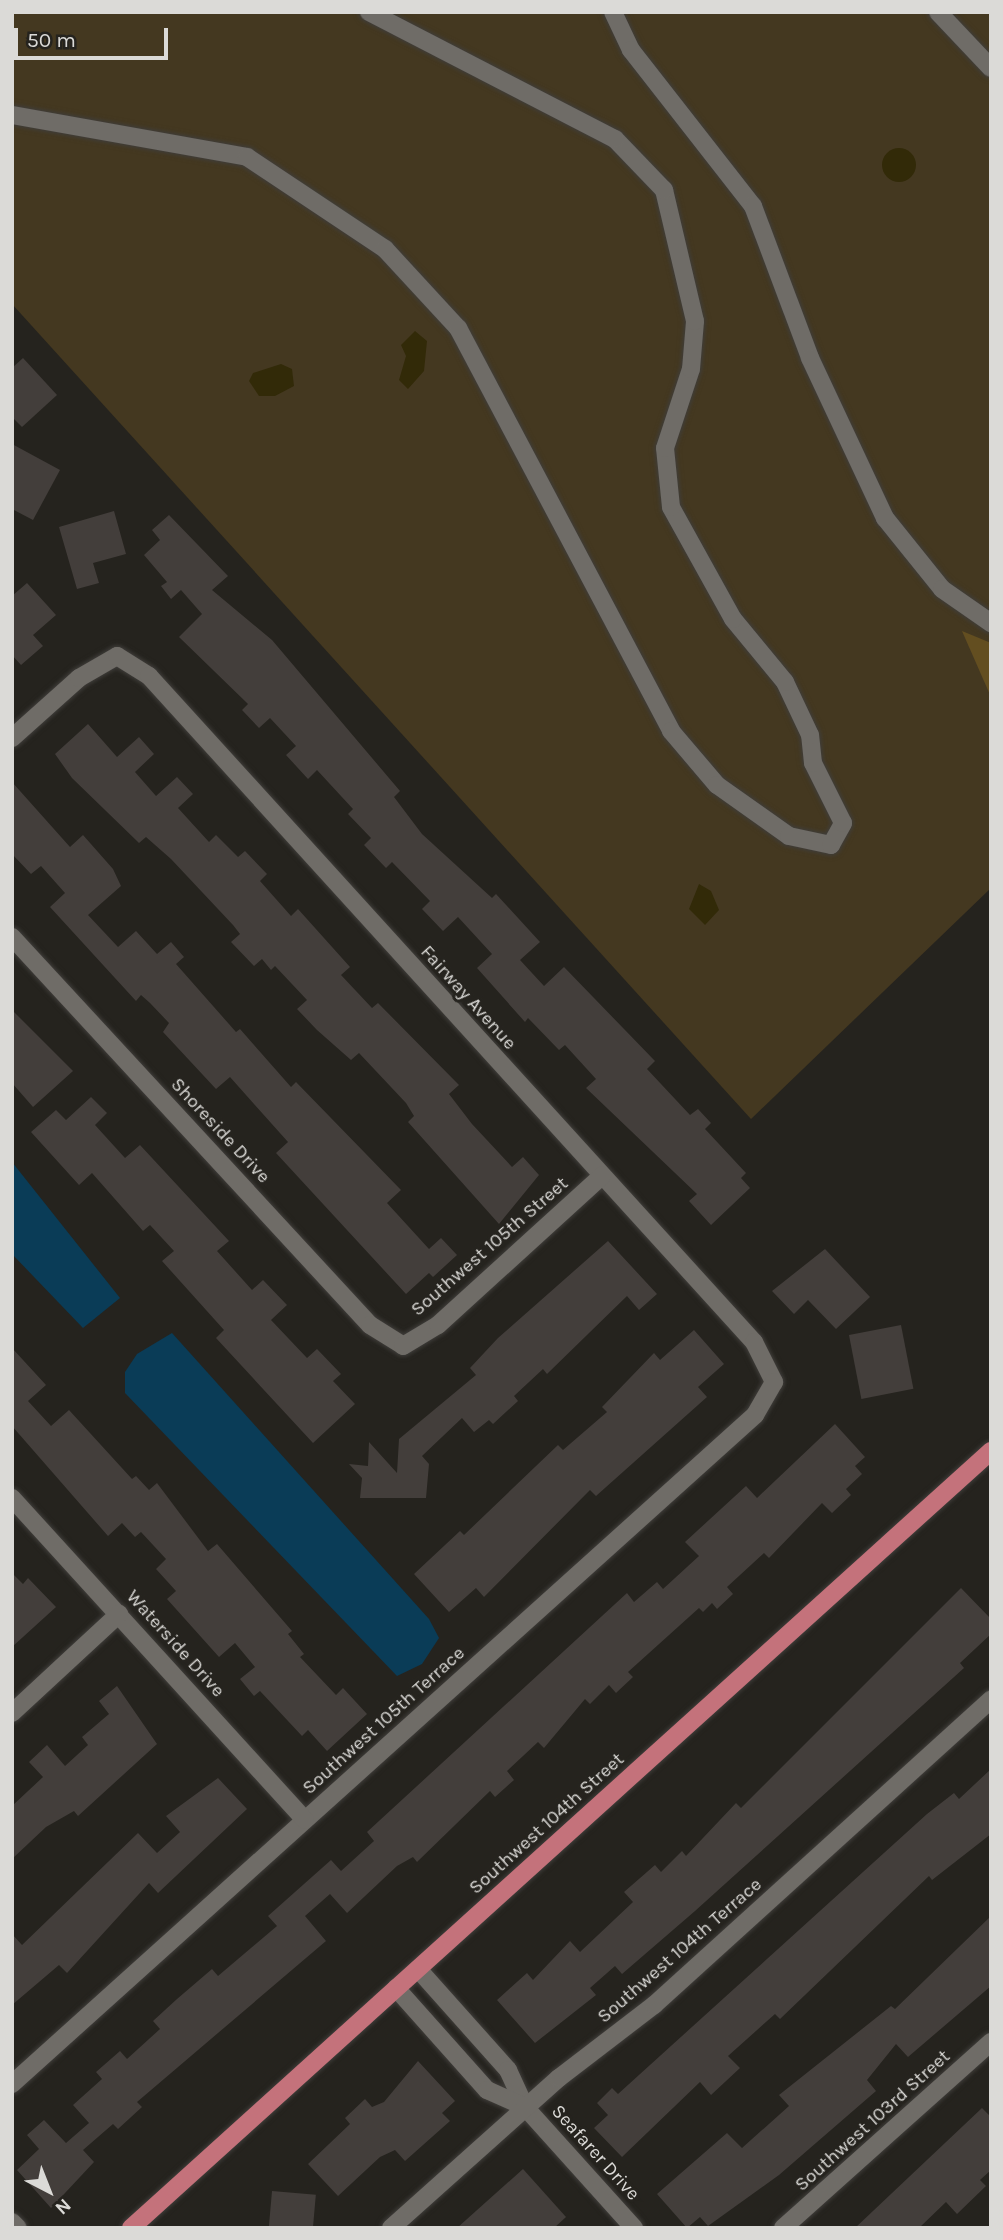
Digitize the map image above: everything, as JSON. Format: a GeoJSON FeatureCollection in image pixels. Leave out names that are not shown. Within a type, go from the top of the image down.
{"type":"FeatureCollection","features":[{"type":"Feature","properties":{"kind":"main road","name":"Southwest 104th Street"},"geometry":{"type":"LineString","coordinates":[[131,2228],[991,1451]]}},
{"type":"Feature","properties":{"kind":"street"},"geometry":{"type":"LineString","coordinates":[[12,115],[247,157],[385,249],[458,328],[671,731],[717,785],[789,836],[831,845],[843,823],[813,763],[805,724],[785,682],[733,619],[671,507],[662,470],[691,369],[695,321],[664,190],[615,139],[369,12]]}},
{"type":"Feature","properties":{"kind":"street"},"geometry":{"type":"LineString","coordinates":[[613,12],[631,50],[753,206],[772,243],[810,358],[885,518],[942,589],[991,623]]}},
{"type":"Feature","properties":{"kind":"street"},"geometry":{"type":"LineString","coordinates":[[938,12],[991,68]]}},
{"type":"Feature","properties":{"kind":"street","name":"Fairway Avenue"},"geometry":{"type":"LineString","coordinates":[[12,738],[79,678],[117,656],[149,676],[754,1342],[774,1382]]}},
{"type":"Feature","properties":{"kind":"street","name":"Shoreside Drive"},"geometry":{"type":"LineString","coordinates":[[12,937],[369,1325],[403,1346]]}},
{"type":"Feature","properties":{"kind":"street","name":"Southwest 105th Street"},"geometry":{"type":"LineString","coordinates":[[403,1346],[438,1325],[602,1177]]}},
{"type":"Feature","properties":{"kind":"street","name":"Southwest 105th Terrace"},"geometry":{"type":"LineString","coordinates":[[12,2084],[755,1415],[774,1382]]}},
{"type":"Feature","properties":{"kind":"street","name":"Waterside Drive"},"geometry":{"type":"LineString","coordinates":[[12,1497],[305,1820]]}},
{"type":"Feature","properties":{"kind":"street"},"geometry":{"type":"LineString","coordinates":[[12,1713],[119,1614]]}},
{"type":"Feature","properties":{"kind":"street","name":"Southwest 104th Terrace"},"geometry":{"type":"LineString","coordinates":[[391,2228],[525,2107],[638,2020],[991,1699]]}},
{"type":"Feature","properties":{"kind":"street","name":"Seafarer Drive"},"geometry":{"type":"LineString","coordinates":[[418,1969],[508,2070],[525,2107],[634,2228]]}},
{"type":"Feature","properties":{"kind":"street","name":"Seafarer Drive"},"geometry":{"type":"LineString","coordinates":[[396,1988],[487,2090],[525,2107]]}},
{"type":"Feature","properties":{"kind":"street","name":"Southwest 103rd Street"},"geometry":{"type":"LineString","coordinates":[[783,2228],[991,2042]]}},
{"type":"Feature","properties":{"kind":"street"},"geometry":{"type":"LineString","coordinates":[[12,2222],[18,2228]]}},
{"type":"Feature","properties":{"kind":"shaded area"},"geometry":{"type":"Polygon","coordinates":[[[12,12],[991,12],[991,888],[751,1119],[12,304],[12,12]]]}},
{"type":"Feature","properties":{"kind":"shaded area"},"geometry":{"type":"Polygon","coordinates":[[[962,631],[991,643],[991,697],[962,631]]]}},
{"type":"Feature","properties":{"kind":"sand"},"geometry":{"type":"Polygon","coordinates":[[[899,148],[911,153],[916,165],[911,177],[899,182],[887,177],[882,165],[887,153],[899,148]]]}},
{"type":"Feature","properties":{"kind":"sand"},"geometry":{"type":"Polygon","coordinates":[[[415,331],[427,341],[424,371],[408,389],[399,380],[406,356],[401,345],[415,331]]]}},
{"type":"Feature","properties":{"kind":"sand"},"geometry":{"type":"Polygon","coordinates":[[[281,364],[292,369],[294,386],[275,396],[259,396],[249,381],[253,373],[281,364]]]}},
{"type":"Feature","properties":{"kind":"sand"},"geometry":{"type":"Polygon","coordinates":[[[699,884],[711,891],[719,910],[705,925],[689,909],[699,884]]]}},
{"type":"Feature","properties":{"kind":"water"},"geometry":{"type":"Polygon","coordinates":[[[12,1162],[120,1298],[83,1328],[12,1254],[12,1162]]]}},
{"type":"Feature","properties":{"kind":"water"},"geometry":{"type":"Polygon","coordinates":[[[172,1333],[429,1619],[439,1638],[422,1664],[397,1676],[125,1393],[125,1372],[137,1354],[172,1333]]]}},
{"type":"Feature","properties":{"kind":"building"},"geometry":{"type":"Polygon","coordinates":[[[23,358],[57,395],[22,427],[12,417],[12,368],[23,358]]]}},
{"type":"Feature","properties":{"kind":"building"},"geometry":{"type":"Polygon","coordinates":[[[12,444],[60,470],[33,520],[12,509],[12,444]]]}},
{"type":"Feature","properties":{"kind":"building"},"geometry":{"type":"Polygon","coordinates":[[[114,511],[126,554],[93,563],[99,583],[77,589],[59,527],[114,511]]]}},
{"type":"Feature","properties":{"kind":"building"},"geometry":{"type":"Polygon","coordinates":[[[169,515],[228,576],[212,590],[272,640],[400,791],[394,797],[422,834],[492,898],[496,894],[540,942],[520,960],[544,986],[564,967],[655,1061],[647,1069],[690,1115],[698,1109],[711,1123],[705,1129],[746,1173],[741,1178],[750,1188],[711,1225],[689,1201],[697,1194],[586,1088],[596,1079],[565,1045],[559,1050],[528,1018],[525,1022],[477,968],[492,954],[458,917],[443,931],[422,909],[430,901],[392,862],[386,868],[364,845],[371,838],[348,814],[353,809],[317,770],[308,779],[286,755],[296,746],[270,718],[259,728],[242,710],[248,704],[179,637],[202,614],[181,590],[171,599],[161,586],[167,582],[144,555],[160,540],[152,530],[169,515]]]}},
{"type":"Feature","properties":{"kind":"building"},"geometry":{"type":"Polygon","coordinates":[[[27,583],[56,615],[33,635],[43,646],[21,665],[12,655],[12,596],[27,583]]]}},
{"type":"Feature","properties":{"kind":"building"},"geometry":{"type":"Polygon","coordinates":[[[88,724],[117,757],[139,737],[154,754],[135,772],[156,796],[177,777],[193,794],[178,808],[209,842],[216,835],[238,857],[245,851],[267,874],[260,881],[291,916],[298,909],[350,967],[341,975],[372,1008],[378,1003],[459,1085],[449,1094],[472,1124],[512,1167],[523,1157],[539,1175],[499,1224],[408,1122],[414,1116],[406,1103],[359,1053],[351,1060],[317,1030],[297,1009],[307,1000],[275,966],[271,970],[262,959],[254,966],[231,942],[240,934],[171,859],[146,837],[139,843],[72,778],[55,754],[88,724]]]}},
{"type":"Feature","properties":{"kind":"building"},"geometry":{"type":"Polygon","coordinates":[[[12,782],[70,847],[83,835],[113,869],[121,886],[88,915],[118,947],[136,931],[157,954],[171,942],[184,957],[176,964],[236,1032],[240,1029],[291,1087],[296,1082],[401,1190],[387,1203],[429,1249],[441,1238],[457,1255],[433,1277],[429,1273],[406,1294],[276,1153],[288,1142],[230,1077],[216,1089],[163,1032],[169,1023],[141,995],[136,1001],[50,907],[65,893],[41,866],[31,874],[12,854],[12,782]]]}},
{"type":"Feature","properties":{"kind":"building"},"geometry":{"type":"Polygon","coordinates":[[[12,1010],[73,1071],[33,1107],[12,1083],[12,1010]]]}},
{"type":"Feature","properties":{"kind":"building"},"geometry":{"type":"Polygon","coordinates":[[[91,1097],[107,1113],[95,1125],[125,1158],[140,1145],[229,1241],[217,1251],[252,1290],[263,1280],[287,1305],[271,1320],[307,1358],[317,1349],[341,1374],[333,1381],[355,1404],[313,1443],[216,1338],[224,1330],[162,1261],[174,1251],[150,1225],[143,1231],[92,1173],[79,1185],[31,1132],[56,1110],[66,1120],[91,1097]]]}},
{"type":"Feature","properties":{"kind":"building"},"geometry":{"type":"Polygon","coordinates":[[[608,1241],[657,1294],[639,1310],[627,1296],[547,1374],[543,1369],[514,1396],[518,1401],[493,1424],[489,1420],[474,1432],[462,1418],[422,1456],[429,1464],[426,1498],[360,1498],[362,1478],[349,1464],[368,1466],[369,1442],[397,1473],[399,1439],[476,1375],[470,1368],[498,1338],[608,1241]]]}},
{"type":"Feature","properties":{"kind":"building"},"geometry":{"type":"Polygon","coordinates":[[[825,1249],[870,1297],[836,1329],[808,1300],[794,1314],[772,1291],[825,1249]]]}},
{"type":"Feature","properties":{"kind":"building"},"geometry":{"type":"Polygon","coordinates":[[[901,1325],[913,1389],[861,1399],[849,1335],[901,1325]]]}},
{"type":"Feature","properties":{"kind":"building"},"geometry":{"type":"Polygon","coordinates":[[[694,1330],[724,1364],[698,1387],[707,1397],[596,1496],[590,1490],[484,1597],[476,1588],[449,1612],[414,1574],[460,1531],[464,1535],[558,1445],[563,1450],[607,1412],[602,1407],[654,1353],[660,1360],[694,1330]]]}},
{"type":"Feature","properties":{"kind":"building"},"geometry":{"type":"Polygon","coordinates":[[[12,1348],[46,1385],[28,1401],[51,1426],[69,1410],[132,1479],[136,1476],[149,1490],[157,1483],[208,1551],[217,1544],[292,1631],[288,1634],[304,1654],[300,1657],[336,1695],[343,1688],[367,1714],[327,1751],[308,1730],[302,1736],[260,1691],[254,1696],[240,1679],[255,1667],[235,1643],[219,1657],[167,1599],[176,1591],[156,1569],[166,1559],[141,1532],[135,1537],[122,1523],[108,1536],[12,1426],[12,1348]]]}},
{"type":"Feature","properties":{"kind":"building"},"geometry":{"type":"Polygon","coordinates":[[[835,1424],[865,1457],[855,1466],[862,1474],[846,1489],[851,1495],[832,1513],[822,1503],[769,1558],[764,1553],[727,1587],[733,1594],[717,1609],[712,1603],[703,1612],[699,1608],[628,1672],[633,1677],[616,1693],[609,1685],[590,1704],[585,1699],[544,1748],[538,1742],[507,1771],[514,1780],[495,1797],[490,1791],[417,1862],[413,1857],[397,1866],[347,1913],[330,1894],[305,1916],[326,1941],[137,2102],[142,2107],[118,2129],[113,2124],[83,2150],[94,2162],[51,2208],[17,2170],[39,2149],[27,2135],[44,2120],[66,2143],[89,2123],[73,2105],[102,2079],[96,2072],[120,2051],[127,2059],[160,2029],[153,2021],[177,1999],[212,1969],[218,1976],[277,1926],[268,1916],[331,1860],[341,1871],[374,1841],[367,1832],[627,1593],[634,1602],[657,1582],[663,1589],[699,1556],[685,1542],[746,1486],[757,1498],[835,1424]]]}},
{"type":"Feature","properties":{"kind":"building"},"geometry":{"type":"Polygon","coordinates":[[[12,1573],[23,1584],[28,1578],[56,1607],[12,1647],[12,1573]]]}},
{"type":"Feature","properties":{"kind":"building"},"geometry":{"type":"Polygon","coordinates":[[[961,1588],[991,1619],[991,1634],[960,1663],[964,1668],[695,1911],[622,1974],[615,1966],[590,1988],[596,1995],[535,2043],[497,2000],[527,1973],[533,1980],[570,1941],[580,1952],[633,1902],[624,1892],[655,1865],[661,1872],[682,1851],[686,1856],[736,1803],[741,1808],[961,1588]]]}},
{"type":"Feature","properties":{"kind":"building"},"geometry":{"type":"Polygon","coordinates":[[[117,1686],[157,1744],[78,1816],[74,1811],[46,1827],[12,1859],[12,1806],[43,1777],[29,1762],[47,1745],[65,1766],[88,1745],[82,1737],[109,1714],[99,1701],[117,1686]]]}},
{"type":"Feature","properties":{"kind":"building"},"geometry":{"type":"Polygon","coordinates":[[[991,1769],[991,1834],[932,1880],[929,1876],[780,2019],[775,2014],[728,2056],[740,2068],[711,2095],[700,2082],[622,2157],[594,2128],[608,2115],[597,2103],[612,2088],[618,2094],[927,1814],[954,1793],[959,1799],[991,1769]]]}},
{"type":"Feature","properties":{"kind":"building"},"geometry":{"type":"Polygon","coordinates":[[[218,1778],[247,1809],[158,1893],[149,1883],[67,1973],[59,1965],[12,2005],[12,1934],[22,1945],[138,1833],[157,1853],[180,1832],[166,1816],[218,1778]]]}},
{"type":"Feature","properties":{"kind":"building"},"geometry":{"type":"Polygon","coordinates":[[[991,1916],[991,1986],[908,2057],[896,2044],[867,2080],[876,2091],[779,2175],[708,2226],[700,2217],[687,2228],[657,2194],[727,2133],[742,2148],[789,2106],[779,2095],[891,2006],[895,2009],[991,1916]]]}},
{"type":"Feature","properties":{"kind":"building"},"geometry":{"type":"Polygon","coordinates":[[[418,2061],[455,2101],[442,2113],[450,2121],[405,2161],[395,2150],[380,2157],[338,2196],[308,2164],[350,2124],[345,2118],[365,2099],[372,2107],[384,2102],[418,2061]]]}},
{"type":"Feature","properties":{"kind":"building"},"geometry":{"type":"Polygon","coordinates":[[[982,2108],[991,2117],[991,2170],[980,2180],[986,2186],[957,2214],[946,2202],[919,2228],[855,2228],[982,2108]]]}},
{"type":"Feature","properties":{"kind":"building"},"geometry":{"type":"Polygon","coordinates":[[[523,2169],[566,2217],[554,2228],[457,2228],[523,2169]]]}},
{"type":"Feature","properties":{"kind":"building"},"geometry":{"type":"Polygon","coordinates":[[[272,2191],[316,2195],[313,2228],[269,2228],[272,2191]]]}}]}
